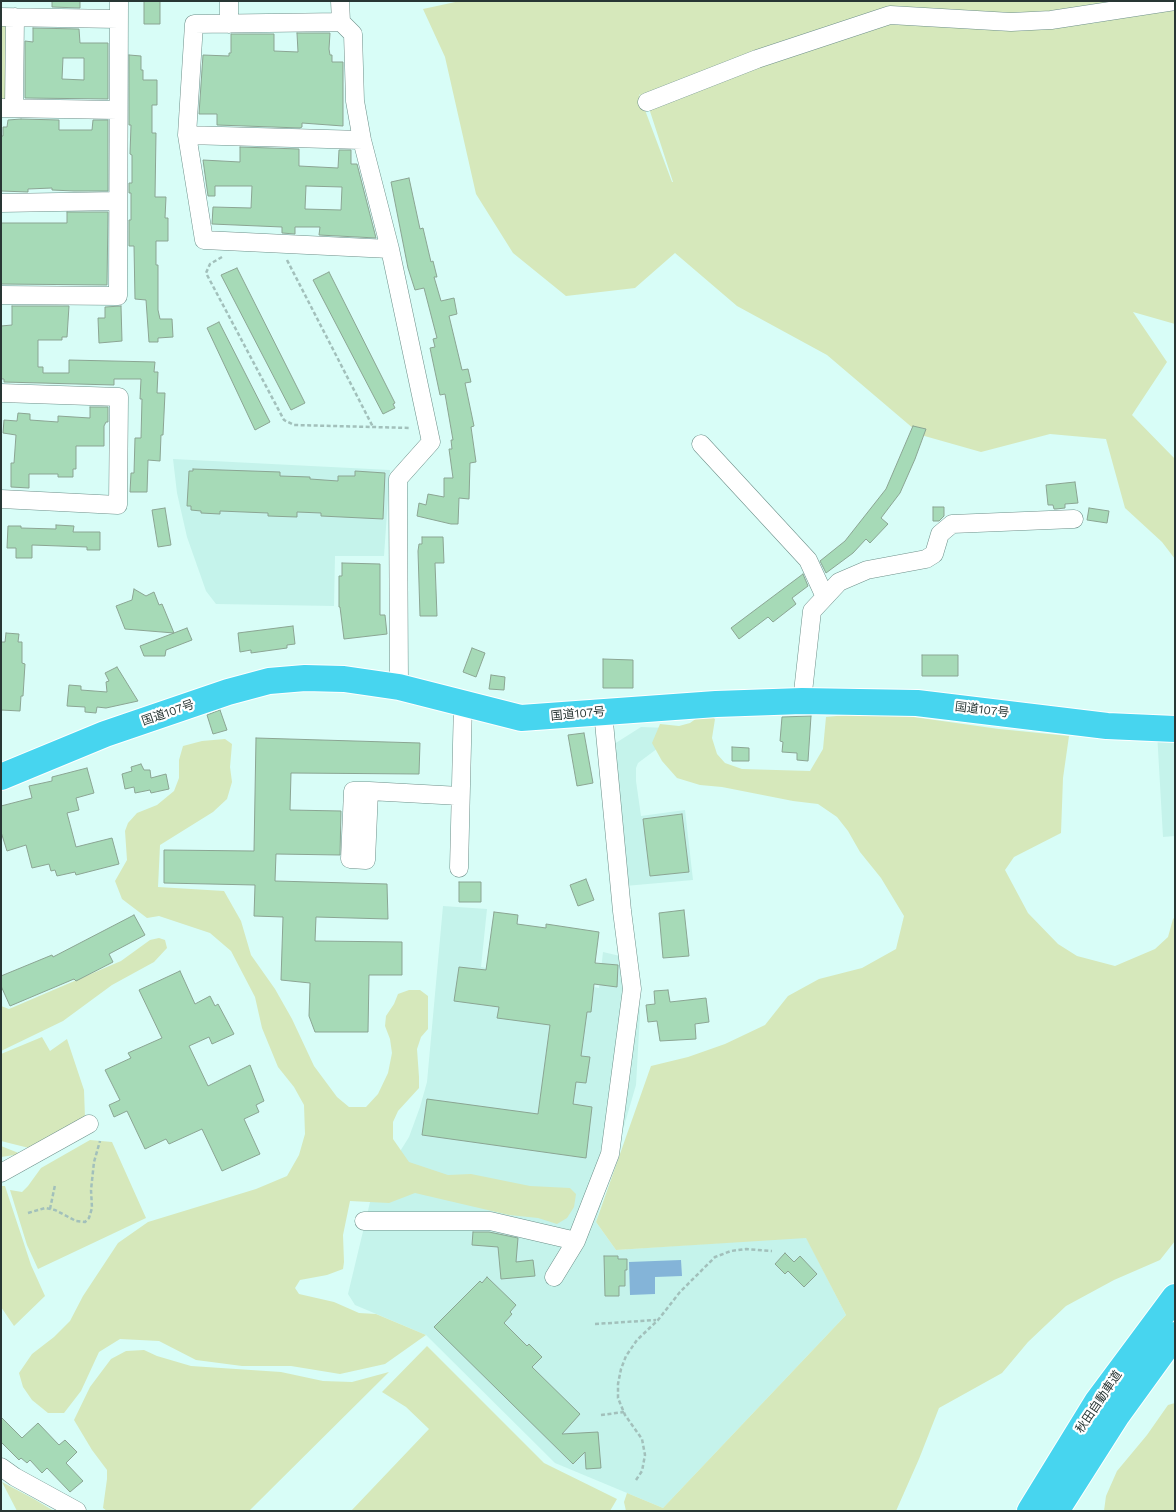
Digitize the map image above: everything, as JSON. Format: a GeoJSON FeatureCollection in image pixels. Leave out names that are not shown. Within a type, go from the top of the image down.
{"type":"FeatureCollection","features":[{"type":"Feature","properties":{"kind":"highway","name":"国道107号"},"geometry":{"type":"LineString","coordinates":[[1,777],[105,734],[228,692],[269,681],[305,678],[344,679],[399,687],[521,718],[716,704],[802,701],[917,702],[1107,726],[1175,729]]}},
{"type":"Feature","properties":{"kind":"highway","name":"秋田自動車道"},"geometry":{"type":"LineString","coordinates":[[1030,1511],[1097,1402],[1175,1297]]}},
{"type":"Feature","properties":{"kind":"highway","name":"秋田自動車道"},"geometry":{"type":"LineString","coordinates":[[1056,1511],[1117,1415],[1175,1335]]}},
{"type":"Feature","properties":{"kind":"street"},"geometry":{"type":"LineString","coordinates":[[1,295],[118,296],[117,110],[119,1]]}},
{"type":"Feature","properties":{"kind":"street"},"geometry":{"type":"LineString","coordinates":[[229,1],[230,24]]}},
{"type":"Feature","properties":{"kind":"street"},"geometry":{"type":"LineString","coordinates":[[340,1],[341,22],[353,34],[355,101],[362,140],[390,249],[431,442],[398,479],[399,687]]}},
{"type":"Feature","properties":{"kind":"street"},"geometry":{"type":"LineString","coordinates":[[647,102],[757,59],[890,15],[1011,22],[1051,20],[1175,2]]}},
{"type":"Feature","properties":{"kind":"street"},"geometry":{"type":"LineString","coordinates":[[117,110],[7,108],[8,17],[118,19]]}},
{"type":"Feature","properties":{"kind":"street"},"geometry":{"type":"LineString","coordinates":[[341,22],[194,24],[187,135],[204,240],[390,249]]}},
{"type":"Feature","properties":{"kind":"street"},"geometry":{"type":"LineString","coordinates":[[187,135],[362,140]]}},
{"type":"Feature","properties":{"kind":"street"},"geometry":{"type":"LineString","coordinates":[[1,203],[117,201]]}},
{"type":"Feature","properties":{"kind":"street"},"geometry":{"type":"LineString","coordinates":[[1,393],[119,397],[118,505],[1,499]]}},
{"type":"Feature","properties":{"kind":"street"},"geometry":{"type":"LineString","coordinates":[[701,444],[808,560],[825,597]]}},
{"type":"Feature","properties":{"kind":"street"},"geometry":{"type":"LineString","coordinates":[[802,701],[812,611],[839,582],[867,570],[926,559],[934,554],[940,534],[952,524],[1074,519]]}},
{"type":"Feature","properties":{"kind":"street"},"geometry":{"type":"LineString","coordinates":[[459,868],[463,703]]}},
{"type":"Feature","properties":{"kind":"street"},"geometry":{"type":"LineString","coordinates":[[554,1277],[576,1241],[610,1154],[632,989],[620,892],[603,712]]}},
{"type":"Feature","properties":{"kind":"street"},"geometry":{"type":"LineString","coordinates":[[369,791],[460,796]]}},
{"type":"Feature","properties":{"kind":"street"},"geometry":{"type":"LineString","coordinates":[[1,1173],[89,1124]]}},
{"type":"Feature","properties":{"kind":"street"},"geometry":{"type":"LineString","coordinates":[[364,1221],[490,1221],[576,1241]]}},
{"type":"Feature","properties":{"kind":"street"},"geometry":{"type":"LineString","coordinates":[[1,1467],[15,1477],[77,1511]]}},
{"type":"Feature","properties":{"kind":"path"},"geometry":{"type":"LineString","coordinates":[[222,257],[210,264],[206,272],[284,420],[294,425],[428,429]]}},
{"type":"Feature","properties":{"kind":"path"},"geometry":{"type":"LineString","coordinates":[[287,260],[373,427]]}},
{"type":"Feature","properties":{"kind":"path"},"geometry":{"type":"LineString","coordinates":[[28,1213],[45,1208],[76,1221],[85,1222],[89,1218],[92,1208],[91,1190],[94,1162],[100,1141]]}},
{"type":"Feature","properties":{"kind":"path"},"geometry":{"type":"LineString","coordinates":[[50,1209],[55,1185]]}},
{"type":"Feature","properties":{"kind":"path"},"geometry":{"type":"LineString","coordinates":[[636,1480],[642,1470],[645,1455],[642,1439],[624,1412],[618,1398],[618,1384],[620,1369],[637,1340],[658,1320],[680,1292],[715,1258],[731,1251],[746,1249],[772,1251]]}},
{"type":"Feature","properties":{"kind":"path"},"geometry":{"type":"LineString","coordinates":[[595,1324],[658,1320]]}},
{"type":"Feature","properties":{"kind":"path"},"geometry":{"type":"LineString","coordinates":[[601,1415],[624,1412]]}},
{"type":"Feature","properties":{"kind":"shaded area"},"geometry":{"type":"Polygon","coordinates":[[[460,1],[1173,1],[1090,24],[1175,6],[1175,324],[1133,312],[1167,362],[1132,415],[1175,459],[1175,559],[1162,542],[1125,508],[1106,439],[1050,434],[981,452],[921,435],[827,355],[737,306],[675,253],[635,288],[566,296],[513,253],[476,194],[445,57],[423,9],[460,1]],[[639,94],[673,182],[647,102],[639,94]]]}},
{"type":"Feature","properties":{"kind":"shaded area"},"geometry":{"type":"Polygon","coordinates":[[[1,24],[6,24],[11,30],[10,100],[1,105],[1,24]]]}},
{"type":"Feature","properties":{"kind":"shaded area"},"geometry":{"type":"Polygon","coordinates":[[[173,459],[390,470],[384,556],[335,556],[334,606],[216,604],[206,591],[187,537],[177,493],[173,459]]]}},
{"type":"Feature","properties":{"kind":"shaded area"},"geometry":{"type":"Polygon","coordinates":[[[878,712],[999,729],[1069,736],[1063,778],[1061,833],[1014,857],[1005,870],[1028,913],[1058,944],[1077,956],[1115,966],[1155,949],[1168,937],[1175,917],[1175,1241],[1160,1260],[1114,1280],[1066,1306],[1028,1342],[1002,1373],[939,1408],[896,1511],[626,1511],[624,1502],[627,1493],[663,1508],[846,1315],[806,1238],[616,1250],[596,1222],[651,1066],[688,1057],[725,1044],[765,1025],[788,996],[819,979],[862,968],[896,949],[904,916],[881,878],[860,852],[848,831],[837,817],[818,804],[722,787],[700,785],[677,778],[662,761],[652,743],[660,724],[679,726],[690,723],[697,718],[711,716],[715,719],[712,738],[717,754],[725,763],[742,769],[810,771],[823,749],[826,717],[878,712]]]}},
{"type":"Feature","properties":{"kind":"shaded area"},"geometry":{"type":"Polygon","coordinates":[[[641,727],[668,728],[670,739],[638,763],[636,768],[641,816],[685,810],[693,880],[625,886],[611,746],[641,727]]]}},
{"type":"Feature","properties":{"kind":"shaded area"},"geometry":{"type":"Polygon","coordinates":[[[1157,732],[1175,734],[1175,836],[1163,837],[1157,732]]]}},
{"type":"Feature","properties":{"kind":"shaded area"},"geometry":{"type":"Polygon","coordinates":[[[225,739],[232,744],[230,767],[232,782],[227,799],[213,812],[160,845],[158,887],[224,891],[241,921],[251,955],[275,989],[292,1019],[314,1066],[337,1097],[349,1107],[366,1107],[378,1094],[388,1073],[392,1053],[390,1039],[385,1026],[386,1016],[398,994],[409,990],[420,990],[428,996],[428,1029],[421,1037],[417,1049],[419,1088],[398,1111],[393,1122],[393,1139],[409,1162],[448,1175],[471,1174],[530,1186],[570,1188],[576,1194],[574,1207],[567,1218],[557,1224],[538,1218],[509,1215],[415,1193],[389,1203],[350,1201],[343,1235],[343,1269],[327,1275],[300,1280],[295,1288],[299,1294],[334,1302],[359,1313],[376,1314],[426,1335],[385,1364],[340,1374],[291,1366],[242,1366],[196,1360],[159,1341],[120,1339],[99,1352],[81,1391],[64,1413],[48,1413],[32,1400],[23,1387],[19,1373],[32,1354],[54,1337],[70,1321],[83,1296],[118,1243],[148,1222],[256,1189],[287,1176],[299,1155],[305,1134],[304,1105],[294,1087],[278,1067],[262,1028],[255,997],[231,951],[210,933],[159,916],[147,918],[122,899],[115,881],[127,860],[125,831],[128,823],[137,813],[157,805],[174,791],[179,778],[179,760],[183,746],[202,741],[225,739]]]}},
{"type":"Feature","properties":{"kind":"shaded area"},"geometry":{"type":"Polygon","coordinates":[[[443,906],[487,909],[481,967],[599,988],[603,952],[637,960],[640,1014],[636,1085],[596,1222],[616,1250],[806,1237],[846,1315],[663,1508],[555,1463],[426,1335],[355,1305],[348,1294],[371,1198],[409,1137],[427,1082],[443,906]]]}},
{"type":"Feature","properties":{"kind":"shaded area"},"geometry":{"type":"Polygon","coordinates":[[[159,938],[165,940],[167,948],[154,962],[112,985],[63,1021],[1,1051],[1,1006],[9,1009],[121,961],[150,940],[159,938]]]}},
{"type":"Feature","properties":{"kind":"shaded area"},"geometry":{"type":"Polygon","coordinates":[[[42,1037],[50,1051],[67,1039],[84,1090],[85,1118],[29,1148],[1,1141],[1,1054],[42,1037]]]}},
{"type":"Feature","properties":{"kind":"shaded area"},"geometry":{"type":"Polygon","coordinates":[[[90,1140],[112,1142],[146,1218],[38,1269],[27,1245],[10,1190],[22,1192],[41,1168],[90,1140]]]}},
{"type":"Feature","properties":{"kind":"shaded area"},"geometry":{"type":"Polygon","coordinates":[[[1,1146],[21,1154],[1,1157],[1,1146]]]}},
{"type":"Feature","properties":{"kind":"shaded area"},"geometry":{"type":"Polygon","coordinates":[[[1,1186],[5,1186],[31,1265],[45,1296],[14,1326],[1,1307],[1,1186]]]}},
{"type":"Feature","properties":{"kind":"shaded area"},"geometry":{"type":"Polygon","coordinates":[[[427,1346],[544,1463],[617,1499],[610,1511],[351,1511],[429,1429],[406,1407],[382,1392],[427,1346]]]}},
{"type":"Feature","properties":{"kind":"shaded area"},"geometry":{"type":"Polygon","coordinates":[[[144,1350],[191,1366],[281,1372],[323,1381],[352,1382],[389,1372],[249,1511],[107,1511],[103,1508],[107,1470],[92,1450],[74,1420],[90,1387],[111,1359],[126,1351],[144,1350]]]}},
{"type":"Feature","properties":{"kind":"shaded area"},"geometry":{"type":"Polygon","coordinates":[[[1175,1403],[1175,1511],[1104,1511],[1106,1496],[1117,1471],[1147,1435],[1168,1405],[1175,1403]]]}},
{"type":"Feature","properties":{"kind":"shaded area"},"geometry":{"type":"Polygon","coordinates":[[[2,1482],[34,1499],[54,1511],[17,1511],[2,1482]]]}},
{"type":"Feature","properties":{"kind":"water"},"geometry":{"type":"Polygon","coordinates":[[[681,1260],[682,1276],[655,1277],[655,1294],[630,1295],[629,1262],[681,1260]]]}},
{"type":"Feature","properties":{"kind":"building"},"geometry":{"type":"Polygon","coordinates":[[[52,1],[80,1],[80,8],[52,7],[52,1]]]}},
{"type":"Feature","properties":{"kind":"building"},"geometry":{"type":"Polygon","coordinates":[[[144,1],[160,1],[160,24],[144,24],[144,1]]]}},
{"type":"Feature","properties":{"kind":"building"},"geometry":{"type":"Polygon","coordinates":[[[33,28],[79,29],[80,43],[108,43],[108,99],[25,98],[25,41],[33,42],[33,28]],[[63,58],[62,79],[84,80],[84,58],[63,58]]]}},
{"type":"Feature","properties":{"kind":"building"},"geometry":{"type":"Polygon","coordinates":[[[297,33],[330,33],[329,49],[330,55],[332,55],[332,62],[343,62],[343,126],[302,123],[300,128],[217,125],[217,114],[199,114],[203,55],[229,56],[229,53],[231,53],[231,34],[274,34],[274,51],[298,52],[297,33]]]}},
{"type":"Feature","properties":{"kind":"building"},"geometry":{"type":"Polygon","coordinates":[[[129,55],[141,56],[143,80],[157,80],[157,105],[152,105],[152,133],[156,133],[155,197],[166,197],[165,218],[168,218],[168,241],[156,241],[158,310],[160,319],[172,319],[173,337],[158,338],[158,342],[149,342],[146,300],[135,299],[134,246],[129,246],[131,193],[129,193],[129,183],[132,183],[132,155],[130,154],[131,125],[129,125],[129,55]]]}},
{"type":"Feature","properties":{"kind":"building"},"geometry":{"type":"Polygon","coordinates":[[[8,120],[59,120],[59,130],[92,130],[93,120],[108,120],[108,191],[52,190],[52,188],[28,189],[28,192],[1,191],[1,136],[3,136],[3,127],[7,127],[8,120]]]}},
{"type":"Feature","properties":{"kind":"building"},"geometry":{"type":"Polygon","coordinates":[[[240,147],[299,149],[299,166],[338,168],[339,150],[351,150],[351,164],[357,164],[376,238],[319,235],[320,227],[295,227],[295,234],[282,233],[282,227],[212,224],[213,207],[251,208],[252,186],[215,186],[215,196],[208,196],[203,160],[240,162],[240,147]],[[306,186],[305,209],[341,210],[342,187],[306,186]]]}},
{"type":"Feature","properties":{"kind":"building"},"geometry":{"type":"Polygon","coordinates":[[[409,178],[420,229],[423,228],[431,262],[433,261],[437,277],[434,277],[441,301],[454,298],[457,314],[449,316],[462,370],[468,369],[471,382],[465,383],[474,426],[471,427],[476,462],[470,463],[469,499],[459,498],[458,524],[417,516],[419,503],[426,505],[428,494],[444,497],[444,478],[453,478],[449,449],[452,449],[451,440],[453,440],[445,394],[440,395],[430,348],[435,347],[433,339],[437,338],[424,288],[415,290],[408,268],[391,182],[409,178]]]}},
{"type":"Feature","properties":{"kind":"building"},"geometry":{"type":"Polygon","coordinates":[[[67,212],[108,212],[107,285],[1,284],[1,223],[67,223],[67,212]]]}},
{"type":"Feature","properties":{"kind":"building"},"geometry":{"type":"Polygon","coordinates":[[[237,268],[305,403],[291,410],[221,275],[237,268]]]}},
{"type":"Feature","properties":{"kind":"building"},"geometry":{"type":"Polygon","coordinates":[[[329,272],[395,403],[393,404],[395,408],[383,414],[313,280],[329,272]]]}},
{"type":"Feature","properties":{"kind":"building"},"geometry":{"type":"Polygon","coordinates":[[[12,306],[69,306],[67,337],[62,337],[62,340],[38,340],[38,367],[43,367],[43,373],[69,373],[69,360],[155,362],[154,372],[158,372],[157,393],[165,393],[163,435],[161,435],[160,461],[148,460],[147,492],[130,492],[131,473],[134,473],[135,438],[141,438],[141,379],[114,379],[114,385],[4,382],[4,379],[1,379],[1,326],[12,325],[12,306]]]}},
{"type":"Feature","properties":{"kind":"building"},"geometry":{"type":"Polygon","coordinates":[[[121,306],[122,341],[99,343],[98,318],[105,318],[105,307],[121,306]]]}},
{"type":"Feature","properties":{"kind":"building"},"geometry":{"type":"Polygon","coordinates":[[[219,322],[270,422],[255,430],[207,328],[219,322]]]}},
{"type":"Feature","properties":{"kind":"building"},"geometry":{"type":"Polygon","coordinates":[[[90,407],[108,407],[108,422],[104,426],[104,446],[76,446],[76,469],[73,469],[73,477],[58,477],[58,474],[29,474],[29,488],[11,487],[11,463],[14,463],[16,435],[3,433],[4,420],[17,421],[18,413],[30,414],[30,420],[58,422],[58,416],[90,418],[90,407]]]}},
{"type":"Feature","properties":{"kind":"building"},"geometry":{"type":"Polygon","coordinates":[[[913,426],[926,429],[900,493],[881,518],[888,524],[870,543],[866,539],[853,553],[826,573],[820,561],[845,541],[886,489],[913,426]]]}},
{"type":"Feature","properties":{"kind":"building"},"geometry":{"type":"Polygon","coordinates":[[[193,469],[280,472],[280,476],[310,477],[310,479],[338,481],[338,476],[355,476],[355,471],[385,473],[383,519],[321,516],[321,513],[297,512],[297,517],[268,516],[268,513],[220,511],[220,514],[201,513],[201,511],[191,510],[191,506],[187,506],[189,471],[193,471],[193,469]]]}},
{"type":"Feature","properties":{"kind":"building"},"geometry":{"type":"Polygon","coordinates":[[[1075,482],[1078,503],[1065,504],[1065,508],[1056,509],[1054,509],[1053,505],[1048,505],[1046,485],[1075,482]]]}},
{"type":"Feature","properties":{"kind":"building"},"geometry":{"type":"Polygon","coordinates":[[[933,507],[944,507],[944,516],[939,521],[933,521],[933,507]]]}},
{"type":"Feature","properties":{"kind":"building"},"geometry":{"type":"Polygon","coordinates":[[[165,508],[171,545],[158,547],[152,510],[165,508]]]}},
{"type":"Feature","properties":{"kind":"building"},"geometry":{"type":"Polygon","coordinates":[[[1089,508],[1109,511],[1107,523],[1087,520],[1089,508]]]}},
{"type":"Feature","properties":{"kind":"building"},"geometry":{"type":"Polygon","coordinates":[[[56,525],[74,526],[73,532],[100,532],[100,550],[87,550],[87,547],[32,545],[32,558],[16,558],[16,548],[7,548],[8,526],[56,529],[56,525]]]}},
{"type":"Feature","properties":{"kind":"building"},"geometry":{"type":"Polygon","coordinates":[[[422,537],[443,537],[444,563],[435,563],[437,616],[420,616],[418,551],[419,544],[422,544],[422,537]]]}},
{"type":"Feature","properties":{"kind":"building"},"geometry":{"type":"Polygon","coordinates":[[[342,563],[380,564],[380,615],[385,615],[387,634],[344,639],[339,607],[339,576],[342,576],[342,563]]]}},
{"type":"Feature","properties":{"kind":"building"},"geometry":{"type":"Polygon","coordinates":[[[803,574],[808,586],[792,598],[796,604],[773,622],[768,617],[739,639],[731,628],[803,574]]]}},
{"type":"Feature","properties":{"kind":"building"},"geometry":{"type":"Polygon","coordinates":[[[134,589],[146,596],[154,592],[159,605],[162,604],[174,633],[125,629],[116,606],[132,600],[134,589]]]}},
{"type":"Feature","properties":{"kind":"building"},"geometry":{"type":"Polygon","coordinates":[[[293,626],[295,644],[287,645],[287,648],[251,653],[251,650],[240,652],[238,633],[293,626]]]}},
{"type":"Feature","properties":{"kind":"building"},"geometry":{"type":"Polygon","coordinates":[[[187,628],[192,640],[166,650],[165,656],[144,656],[140,646],[187,628]]]}},
{"type":"Feature","properties":{"kind":"building"},"geometry":{"type":"Polygon","coordinates":[[[6,633],[19,634],[18,642],[22,642],[22,663],[25,664],[20,711],[1,710],[1,642],[5,642],[6,633]]]}},
{"type":"Feature","properties":{"kind":"building"},"geometry":{"type":"Polygon","coordinates":[[[472,648],[485,653],[476,677],[463,672],[472,648]]]}},
{"type":"Feature","properties":{"kind":"building"},"geometry":{"type":"Polygon","coordinates":[[[922,655],[958,655],[958,676],[922,676],[922,655]]]}},
{"type":"Feature","properties":{"kind":"building"},"geometry":{"type":"Polygon","coordinates":[[[603,659],[633,660],[633,688],[603,688],[603,659]]]}},
{"type":"Feature","properties":{"kind":"building"},"geometry":{"type":"Polygon","coordinates":[[[117,667],[138,701],[106,708],[97,707],[96,713],[85,712],[85,707],[67,706],[69,685],[81,686],[81,690],[107,692],[106,682],[109,681],[105,673],[117,667]]]}},
{"type":"Feature","properties":{"kind":"building"},"geometry":{"type":"Polygon","coordinates":[[[491,675],[505,677],[504,690],[489,689],[491,675]]]}},
{"type":"Feature","properties":{"kind":"building"},"geometry":{"type":"Polygon","coordinates":[[[220,710],[227,730],[213,734],[207,715],[220,710]]]}},
{"type":"Feature","properties":{"kind":"building"},"geometry":{"type":"Polygon","coordinates":[[[811,716],[808,761],[797,760],[797,753],[782,752],[783,742],[780,741],[782,717],[811,716]]]}},
{"type":"Feature","properties":{"kind":"building"},"geometry":{"type":"Polygon","coordinates":[[[584,733],[593,783],[577,786],[568,735],[584,733]]]}},
{"type":"Feature","properties":{"kind":"building"},"geometry":{"type":"Polygon","coordinates":[[[256,738],[420,743],[419,774],[291,773],[290,810],[341,811],[340,855],[276,854],[275,881],[387,884],[388,919],[316,917],[315,941],[402,942],[402,975],[369,975],[368,1032],[315,1032],[309,1016],[310,983],[281,980],[283,917],[254,916],[255,885],[164,883],[164,850],[254,851],[256,738]]]}},
{"type":"Feature","properties":{"kind":"building"},"geometry":{"type":"Polygon","coordinates":[[[732,747],[749,748],[749,761],[732,761],[732,747]]]}},
{"type":"Feature","properties":{"kind":"building"},"geometry":{"type":"Polygon","coordinates":[[[141,764],[144,770],[150,770],[151,778],[166,774],[169,789],[151,793],[150,790],[135,793],[134,787],[125,789],[122,774],[132,771],[131,767],[141,764]]]}},
{"type":"Feature","properties":{"kind":"building"},"geometry":{"type":"Polygon","coordinates":[[[87,768],[94,793],[76,798],[79,810],[67,813],[76,847],[112,838],[119,864],[76,875],[75,872],[57,876],[55,870],[51,871],[49,864],[32,868],[26,845],[7,851],[1,832],[1,806],[32,798],[29,786],[52,781],[52,777],[87,768]]]}},
{"type":"Feature","properties":{"kind":"building"},"geometry":{"type":"Polygon","coordinates":[[[682,814],[689,872],[650,876],[643,819],[682,814]]]}},
{"type":"Feature","properties":{"kind":"building"},"geometry":{"type":"Polygon","coordinates":[[[586,879],[594,900],[578,906],[570,885],[586,879]]]}},
{"type":"Feature","properties":{"kind":"building"},"geometry":{"type":"Polygon","coordinates":[[[459,882],[481,882],[481,902],[459,902],[459,882]]]}},
{"type":"Feature","properties":{"kind":"building"},"geometry":{"type":"Polygon","coordinates":[[[684,910],[689,956],[663,958],[659,913],[684,910]]]}},
{"type":"Feature","properties":{"kind":"building"},"geometry":{"type":"Polygon","coordinates":[[[494,912],[518,915],[517,924],[546,928],[546,924],[599,932],[595,963],[618,965],[617,987],[594,984],[591,1012],[587,1012],[581,1056],[590,1057],[586,1083],[576,1082],[573,1104],[592,1107],[586,1158],[422,1135],[427,1099],[538,1114],[550,1025],[497,1018],[499,1007],[454,1001],[459,967],[486,970],[494,912]]]}},
{"type":"Feature","properties":{"kind":"building"},"geometry":{"type":"Polygon","coordinates":[[[134,915],[145,935],[109,954],[113,962],[76,981],[74,979],[10,1006],[1,986],[1,976],[52,955],[53,957],[134,915]]]}},
{"type":"Feature","properties":{"kind":"building"},"geometry":{"type":"Polygon","coordinates":[[[180,971],[195,1004],[210,996],[215,1006],[218,1004],[234,1034],[212,1044],[209,1037],[189,1046],[208,1086],[250,1065],[264,1101],[256,1105],[259,1112],[244,1119],[260,1154],[222,1171],[202,1129],[169,1144],[166,1139],[145,1149],[127,1111],[114,1117],[109,1105],[120,1100],[105,1070],[131,1058],[128,1053],[162,1038],[139,990],[180,971]]]}},
{"type":"Feature","properties":{"kind":"building"},"geometry":{"type":"Polygon","coordinates":[[[668,990],[670,1002],[706,998],[709,1022],[695,1024],[696,1039],[660,1041],[657,1021],[648,1022],[646,1005],[655,1004],[654,991],[668,990]]]}},
{"type":"Feature","properties":{"kind":"building"},"geometry":{"type":"Polygon","coordinates":[[[473,1232],[489,1232],[518,1238],[516,1262],[533,1260],[535,1276],[501,1279],[498,1247],[472,1245],[473,1232]]]}},
{"type":"Feature","properties":{"kind":"building"},"geometry":{"type":"Polygon","coordinates":[[[785,1253],[794,1262],[800,1256],[817,1274],[804,1287],[788,1271],[785,1274],[775,1264],[785,1253]]]}},
{"type":"Feature","properties":{"kind":"building"},"geometry":{"type":"Polygon","coordinates":[[[604,1256],[618,1256],[618,1259],[627,1259],[625,1286],[619,1286],[619,1296],[605,1296],[604,1256]]]}},
{"type":"Feature","properties":{"kind":"building"},"geometry":{"type":"Polygon","coordinates":[[[487,1277],[516,1305],[510,1312],[512,1314],[504,1323],[527,1346],[529,1344],[542,1357],[532,1367],[580,1414],[562,1434],[598,1432],[601,1468],[586,1469],[585,1452],[573,1464],[434,1327],[480,1281],[482,1283],[487,1277]]]}},
{"type":"Feature","properties":{"kind":"building"},"geometry":{"type":"Polygon","coordinates":[[[1,1417],[22,1438],[38,1423],[59,1445],[65,1440],[77,1452],[66,1463],[83,1481],[70,1492],[47,1468],[42,1473],[30,1460],[27,1463],[21,1458],[19,1460],[1,1442],[1,1417]]]}}]}
